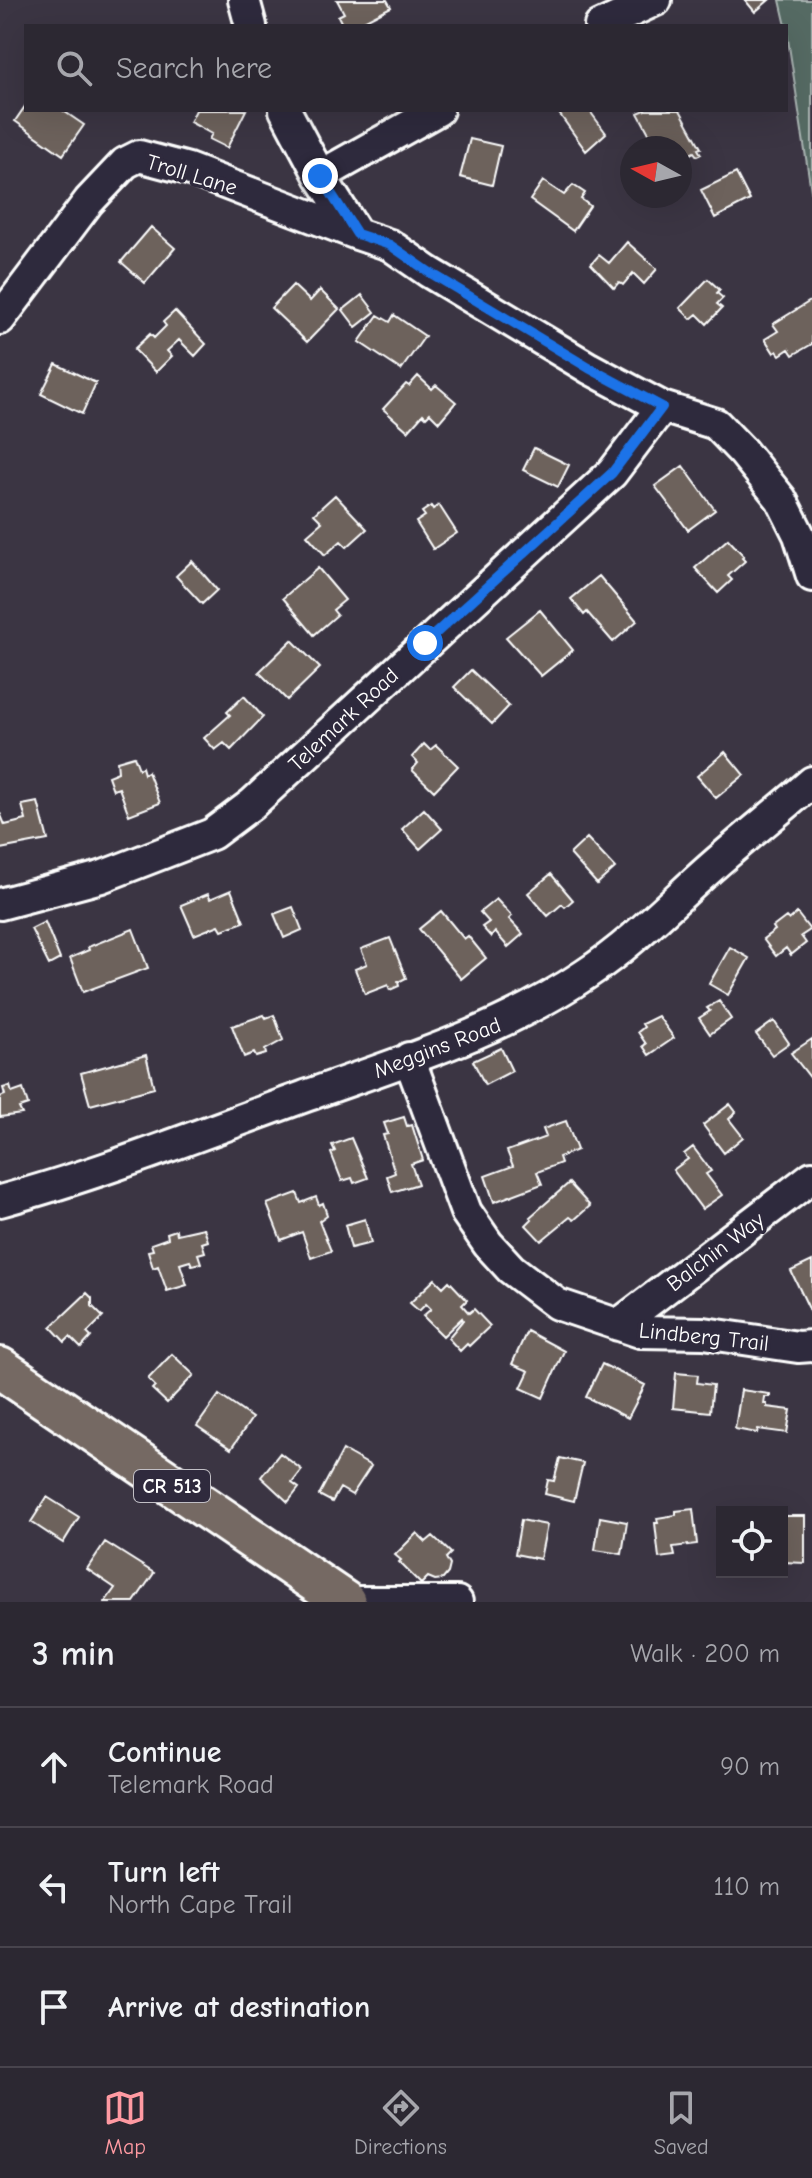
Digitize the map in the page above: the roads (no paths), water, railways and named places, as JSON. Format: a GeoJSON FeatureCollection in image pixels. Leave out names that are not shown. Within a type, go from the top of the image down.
{"type":"FeatureCollection","features":[{"type":"Feature","properties":{"kind":"main road","name":"CR 513"},"geometry":{"type":"LineString","coordinates":[[0,1368],[345,1602]]}},
{"type":"Feature","properties":{"kind":"street"},"geometry":{"type":"LineString","coordinates":[[244,0],[250,24]]}},
{"type":"Feature","properties":{"kind":"street"},"geometry":{"type":"LineString","coordinates":[[604,24],[656,0]]}},
{"type":"Feature","properties":{"kind":"street"},"geometry":{"type":"LineString","coordinates":[[286,112],[320,176],[357,234],[390,245],[429,272],[589,368],[662,407],[716,424],[781,499],[799,535],[812,576]]}},
{"type":"Feature","properties":{"kind":"street"},"geometry":{"type":"LineString","coordinates":[[320,176],[434,112]]}},
{"type":"Feature","properties":{"kind":"street","name":"Troll Lane"},"geometry":{"type":"LineString","coordinates":[[0,319],[89,201],[125,163],[139,156],[188,169],[357,234]]}},
{"type":"Feature","properties":{"kind":"street","name":"Telemark Road"},"geometry":{"type":"LineString","coordinates":[[0,904],[101,877],[212,834],[252,804],[612,473],[662,407]]}},
{"type":"Feature","properties":{"kind":"street","name":"Meggins Road"},"geometry":{"type":"LineString","coordinates":[[0,1201],[100,1170],[510,1018],[586,974],[642,932],[697,879],[812,782]]}},
{"type":"Feature","properties":{"kind":"street","name":"Lindberg Trail"},"geometry":{"type":"LineString","coordinates":[[409,1058],[466,1212],[488,1244],[511,1269],[557,1304],[640,1332],[704,1333],[798,1347],[812,1346]]}},
{"type":"Feature","properties":{"kind":"street","name":"Balchin Way"},"geometry":{"type":"LineString","coordinates":[[618,1325],[812,1177]]}},
{"type":"Feature","properties":{"kind":"street"},"geometry":{"type":"LineString","coordinates":[[360,1602],[457,1602]]}}]}
